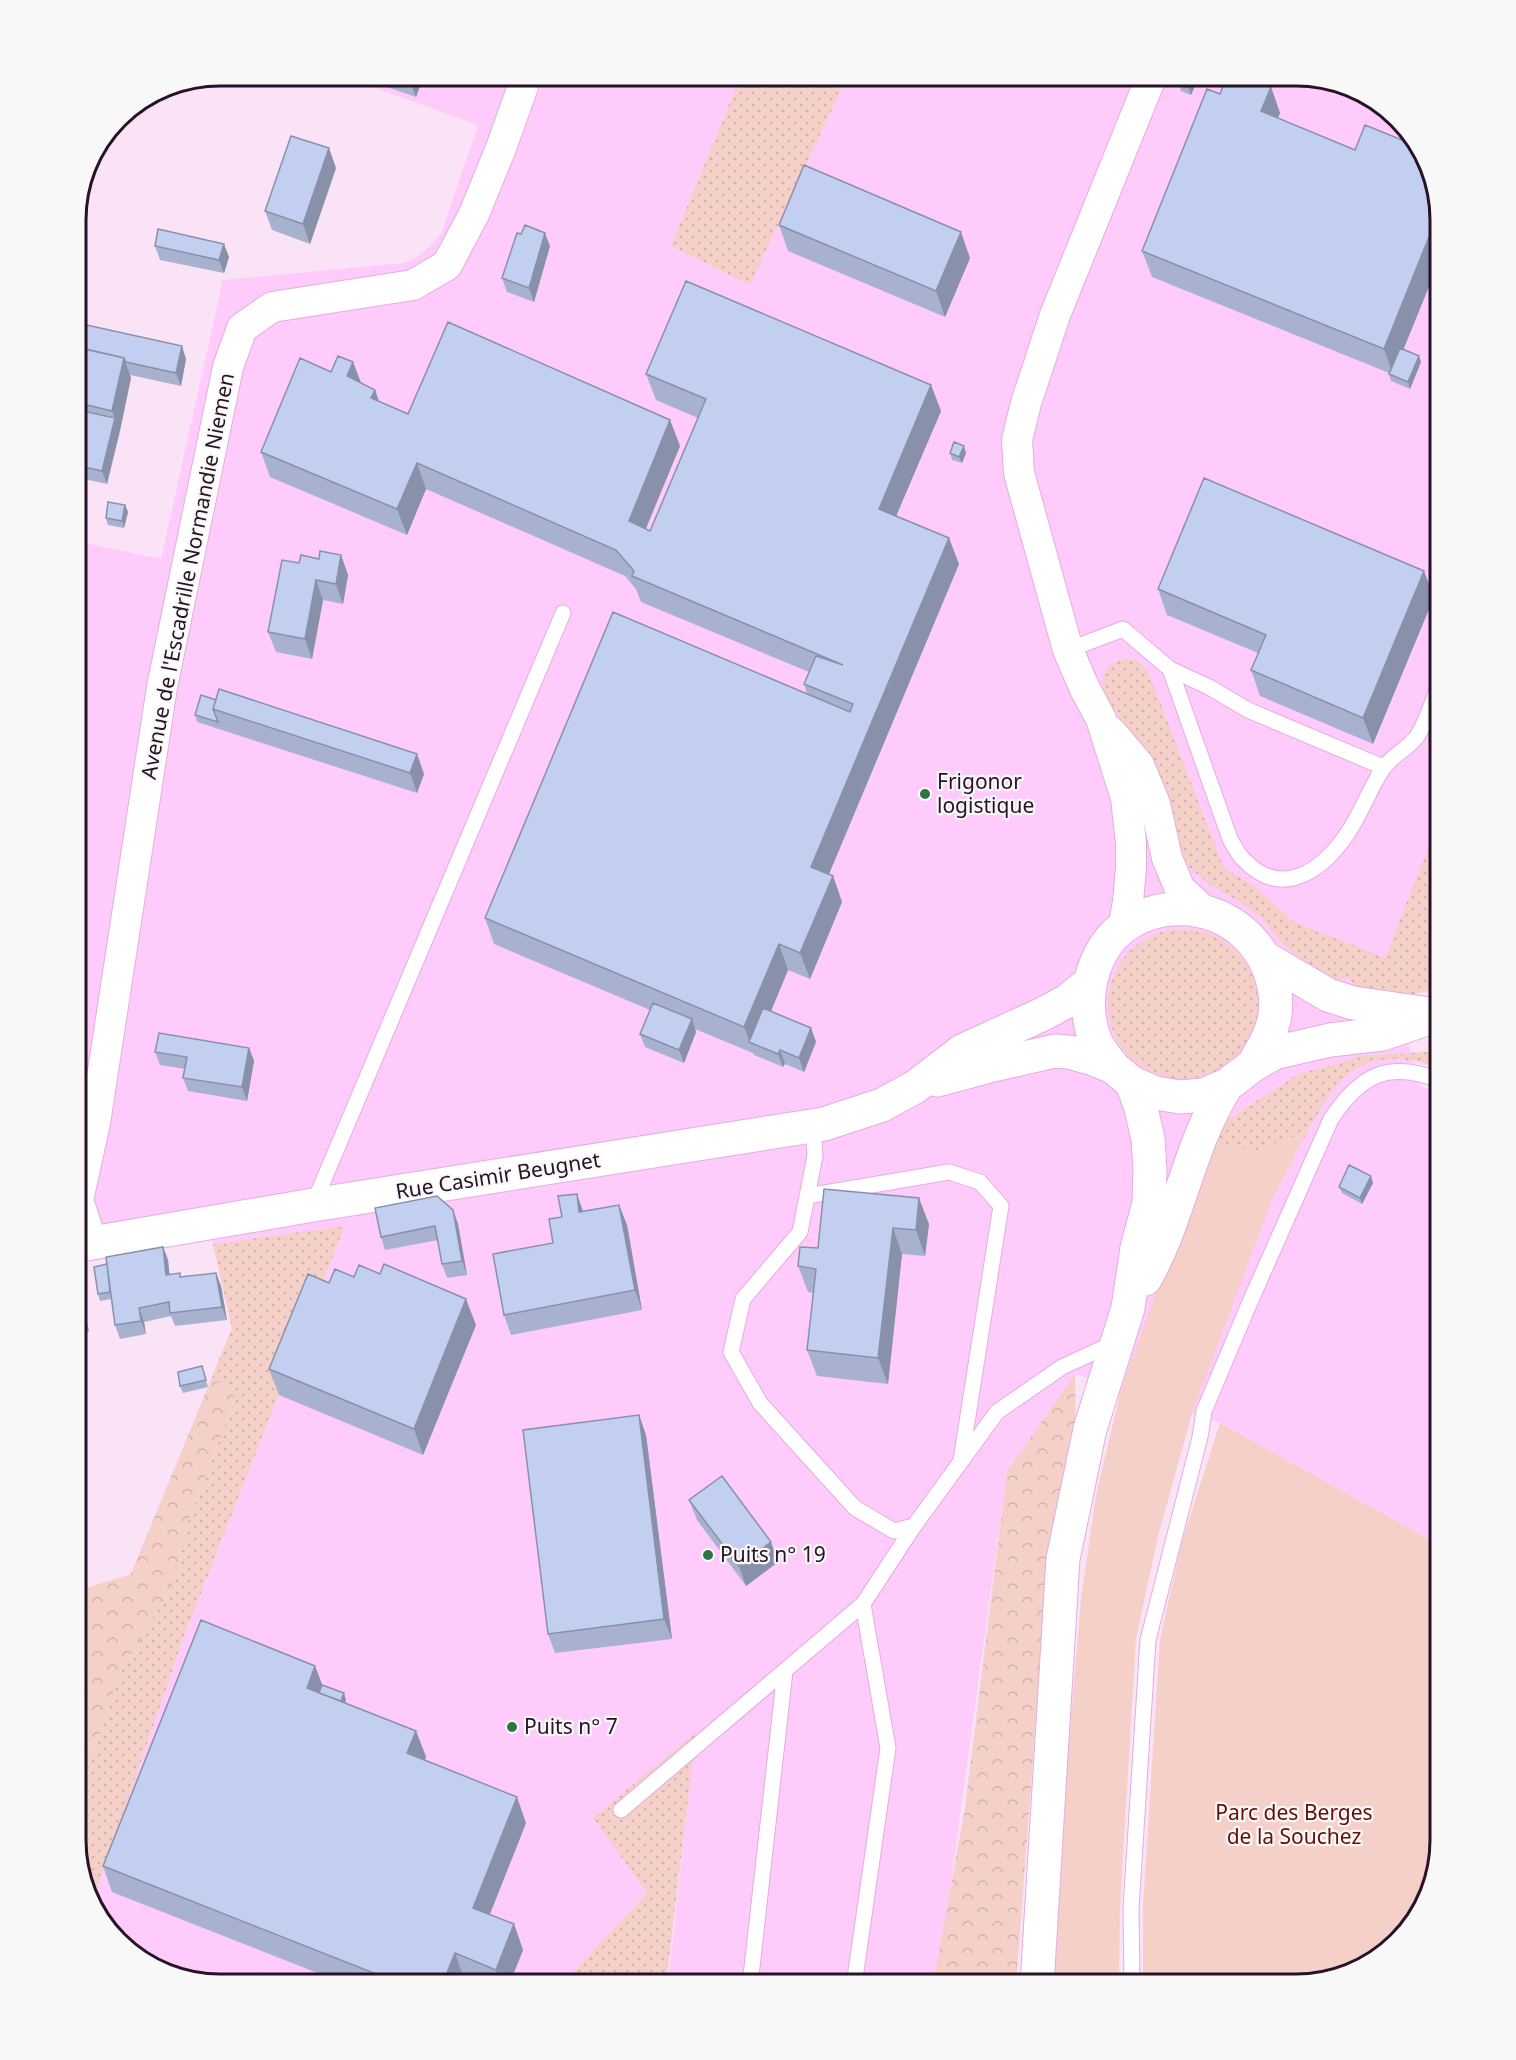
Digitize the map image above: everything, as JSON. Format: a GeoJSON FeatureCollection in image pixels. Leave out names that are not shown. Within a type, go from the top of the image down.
{"type":"FeatureCollection","features":[{"type":"Feature","properties":{"kind":"main road"},"geometry":{"type":"LineString","coordinates":[[1038,1974],[1063,1559],[1090,1429],[1128,1308],[1137,1248],[1149,1203],[1148,1139],[1141,1108],[1122,1075],[1096,1042],[1088,1013],[1089,983],[1096,963],[1108,944],[1123,928],[1136,919],[1176,908],[1204,911],[1228,921],[1249,937],[1265,958],[1274,985],[1275,1014],[1268,1042],[1212,1108],[1156,1259],[1128,1308]]}},
{"type":"Feature","properties":{"kind":"main road"},"geometry":{"type":"LineString","coordinates":[[1265,958],[1336,998],[1353,1003],[1430,1013]]}},
{"type":"Feature","properties":{"kind":"main road"},"geometry":{"type":"LineString","coordinates":[[915,1087],[962,1051],[1043,1014],[1067,1001],[1089,983]]}},
{"type":"Feature","properties":{"kind":"main road"},"geometry":{"type":"LineString","coordinates":[[915,1087],[989,1066],[1055,1051],[1091,1058],[1155,1093],[1180,1097],[1204,1095],[1240,1076],[1274,1053],[1330,1040],[1382,1034],[1430,1017]]}},
{"type":"Feature","properties":{"kind":"main road","name":"Rue Casimir Beugnet"},"geometry":{"type":"LineString","coordinates":[[86,1244],[313,1205],[824,1124],[882,1105],[915,1087]]}},
{"type":"Feature","properties":{"kind":"street","name":"Avenue de l'Escadrille Normandie Niemen"},"geometry":{"type":"LineString","coordinates":[[86,1164],[95,1124],[162,687],[228,367],[243,328],[272,307],[413,285],[447,265],[474,214],[523,86]]}},
{"type":"Feature","properties":{"kind":"street"},"geometry":{"type":"LineString","coordinates":[[1123,928],[1128,902],[1131,843],[1126,798],[1101,719],[1068,650],[1019,473],[1017,440],[1026,403],[1055,315],[1148,86]]}},
{"type":"Feature","properties":{"kind":"street"},"geometry":{"type":"LineString","coordinates":[[1101,719],[1139,765],[1155,804],[1167,858],[1180,889],[1204,911]]}},
{"type":"Feature","properties":{"kind":"lane"},"geometry":{"type":"LineString","coordinates":[[313,1205],[563,613]]}},
{"type":"Feature","properties":{"kind":"lane"},"geometry":{"type":"LineString","coordinates":[[1068,650],[1123,629],[1170,669],[1209,687],[1248,710],[1383,767]]}},
{"type":"Feature","properties":{"kind":"lane"},"geometry":{"type":"LineString","coordinates":[[1170,669],[1230,840],[1242,858],[1259,872],[1279,880],[1293,878],[1311,871],[1330,856],[1348,833],[1383,767],[1417,736],[1430,706]]}},
{"type":"Feature","properties":{"kind":"lane"},"geometry":{"type":"LineString","coordinates":[[1132,1974],[1131,1909],[1148,1640],[1200,1437],[1204,1412],[1331,1119],[1345,1099],[1363,1082],[1383,1073],[1401,1070],[1430,1077]]}},
{"type":"Feature","properties":{"kind":"lane"},"geometry":{"type":"LineString","coordinates":[[813,1126],[816,1156],[800,1232],[743,1299],[731,1352],[760,1403],[855,1508],[894,1531],[914,1526]]}},
{"type":"Feature","properties":{"kind":"lane"},"geometry":{"type":"LineString","coordinates":[[807,1196],[950,1172],[980,1182],[1001,1206],[961,1462]]}},
{"type":"Feature","properties":{"kind":"lane"},"geometry":{"type":"LineString","coordinates":[[621,1810],[863,1604],[914,1526],[997,1412],[1062,1366],[1118,1342]]}},
{"type":"Feature","properties":{"kind":"lane"},"geometry":{"type":"LineString","coordinates":[[856,1974],[888,1748],[863,1604]]}},
{"type":"Feature","properties":{"kind":"lane"},"geometry":{"type":"LineString","coordinates":[[751,1974],[785,1671]]}},
{"type":"Feature","properties":{"kind":"shaded area"},"geometry":{"type":"Polygon","coordinates":[[[370,86],[736,86],[671,246],[750,284],[843,86],[1314,87],[1347,96],[1378,113],[1403,138],[1426,185],[1430,220],[1430,844],[1386,959],[1420,1086],[1430,1090],[1430,1540],[1220,1423],[1075,1374],[1007,1471],[938,1974],[669,1974],[695,1733],[647,1892],[571,1974],[211,1974],[194,1972],[161,1961],[138,1947],[113,1922],[96,1892],[183,1639],[345,1227],[213,1244],[203,1211],[86,1227],[86,543],[161,559],[223,280],[403,263],[415,258],[441,234],[478,125],[370,86]]]}},
{"type":"Feature","properties":{"kind":"green space"},"geometry":{"type":"Polygon","coordinates":[[[736,86],[843,86],[750,285],[671,246],[736,86]]]}},
{"type":"Feature","properties":{"kind":"green space"},"geometry":{"type":"Polygon","coordinates":[[[1128,659],[1138,661],[1148,671],[1224,868],[1256,887],[1292,921],[1385,958],[1430,843],[1430,990],[1396,998],[1354,986],[1349,977],[1338,981],[1328,981],[1283,944],[1262,919],[1237,900],[1210,885],[1189,867],[1176,844],[1126,728],[1104,693],[1103,676],[1109,666],[1128,659]]]}},
{"type":"Feature","properties":{"kind":"green space"},"geometry":{"type":"Polygon","coordinates":[[[1183,929],[1212,934],[1225,941],[1236,951],[1246,962],[1253,975],[1258,1004],[1253,1033],[1246,1046],[1236,1057],[1225,1067],[1212,1074],[1183,1079],[1154,1074],[1141,1067],[1130,1057],[1120,1046],[1113,1033],[1108,1004],[1113,975],[1120,962],[1130,951],[1141,941],[1154,934],[1183,929]]]}},
{"type":"Feature","properties":{"kind":"green space"},"geometry":{"type":"Polygon","coordinates":[[[1430,1052],[1430,1066],[1410,1060],[1391,1059],[1374,1061],[1360,1067],[1347,1075],[1337,1086],[1303,1140],[1296,1136],[1254,1151],[1210,1141],[1224,1122],[1300,1073],[1358,1056],[1430,1052]]]}},
{"type":"Feature","properties":{"kind":"green space"},"geometry":{"type":"Polygon","coordinates":[[[1296,1136],[1303,1140],[1271,1202],[1192,1414],[1158,1536],[1136,1639],[1120,1907],[1119,1974],[1053,1974],[1063,1811],[1081,1599],[1096,1495],[1121,1390],[1210,1141],[1254,1151],[1296,1136]]]}},
{"type":"Feature","properties":{"kind":"green space"},"geometry":{"type":"Polygon","coordinates":[[[345,1226],[183,1639],[96,1892],[87,1858],[86,1749],[94,1752],[118,1677],[177,1577],[188,1521],[236,1397],[212,1377],[232,1328],[213,1244],[345,1226]]]}},
{"type":"Feature","properties":{"kind":"green space"},"geometry":{"type":"Polygon","coordinates":[[[1075,1374],[1076,1438],[1048,1558],[1017,1974],[935,1974],[965,1808],[1007,1471],[1075,1374]]]}},
{"type":"Feature","properties":{"kind":"green space"},"geometry":{"type":"Polygon","coordinates":[[[212,1377],[236,1397],[188,1521],[177,1577],[118,1677],[94,1752],[86,1749],[86,1588],[131,1574],[212,1377]]]}},
{"type":"Feature","properties":{"kind":"green space","name":"Parc des Berges de la Souchez"},"geometry":{"type":"Polygon","coordinates":[[[1220,1423],[1430,1540],[1430,1840],[1426,1875],[1412,1907],[1403,1922],[1391,1935],[1378,1947],[1363,1956],[1331,1970],[1296,1974],[1143,1974],[1143,1906],[1160,1640],[1181,1545],[1220,1423]]]}},
{"type":"Feature","properties":{"kind":"green space"},"geometry":{"type":"Polygon","coordinates":[[[696,1732],[667,1974],[571,1974],[647,1893],[593,1818],[696,1732]]]}},
{"type":"Feature","properties":{"kind":"building"},"geometry":{"type":"Polygon","coordinates":[[[1223,86],[1271,87],[1261,111],[1355,150],[1365,125],[1405,141],[1426,185],[1430,234],[1384,349],[1142,251],[1207,89],[1220,94],[1223,86]]]}},
{"type":"Feature","properties":{"kind":"building"},"geometry":{"type":"Polygon","coordinates":[[[291,136],[329,148],[303,224],[265,211],[291,136]]]}},
{"type":"Feature","properties":{"kind":"building"},"geometry":{"type":"Polygon","coordinates":[[[804,165],[961,232],[936,291],[779,225],[804,165]]]}},
{"type":"Feature","properties":{"kind":"building"},"geometry":{"type":"Polygon","coordinates":[[[525,225],[545,233],[529,288],[502,278],[517,233],[521,234],[525,225]]]}},
{"type":"Feature","properties":{"kind":"building"},"geometry":{"type":"Polygon","coordinates":[[[158,229],[224,244],[219,260],[155,246],[158,229]]]}},
{"type":"Feature","properties":{"kind":"building"},"geometry":{"type":"Polygon","coordinates":[[[686,281],[931,385],[879,509],[949,538],[811,867],[833,876],[800,953],[779,944],[744,1027],[485,918],[613,612],[850,712],[853,704],[804,684],[816,656],[843,665],[632,576],[634,571],[616,550],[417,463],[397,509],[261,452],[300,358],[331,372],[338,356],[353,362],[347,376],[375,390],[371,398],[408,414],[448,322],[670,420],[629,521],[650,531],[706,399],[646,374],[686,281]]]}},
{"type":"Feature","properties":{"kind":"building"},"geometry":{"type":"Polygon","coordinates":[[[86,325],[182,346],[176,373],[126,362],[124,358],[86,349],[86,325]]]}},
{"type":"Feature","properties":{"kind":"building"},"geometry":{"type":"Polygon","coordinates":[[[1400,348],[1419,356],[1408,382],[1389,374],[1400,348]]]}},
{"type":"Feature","properties":{"kind":"building"},"geometry":{"type":"Polygon","coordinates":[[[86,349],[124,358],[112,411],[86,405],[86,349]]]}},
{"type":"Feature","properties":{"kind":"building"},"geometry":{"type":"Polygon","coordinates":[[[86,412],[115,418],[102,471],[86,467],[86,412]]]}},
{"type":"Feature","properties":{"kind":"building"},"geometry":{"type":"Polygon","coordinates":[[[954,442],[964,446],[959,457],[950,453],[954,442]]]}},
{"type":"Feature","properties":{"kind":"building"},"geometry":{"type":"Polygon","coordinates":[[[1204,478],[1424,571],[1363,718],[1251,670],[1266,635],[1158,589],[1204,478]]]}},
{"type":"Feature","properties":{"kind":"building"},"geometry":{"type":"Polygon","coordinates":[[[108,502],[125,505],[122,521],[106,518],[108,502]]]}},
{"type":"Feature","properties":{"kind":"building"},"geometry":{"type":"Polygon","coordinates":[[[320,551],[341,555],[336,584],[316,580],[305,639],[268,632],[282,560],[299,563],[301,555],[319,559],[320,551]]]}},
{"type":"Feature","properties":{"kind":"building"},"geometry":{"type":"Polygon","coordinates":[[[219,689],[417,754],[410,773],[213,709],[219,689]]]}},
{"type":"Feature","properties":{"kind":"building"},"geometry":{"type":"Polygon","coordinates":[[[201,695],[216,700],[213,709],[218,722],[195,715],[201,695]]]}},
{"type":"Feature","properties":{"kind":"building"},"geometry":{"type":"Polygon","coordinates":[[[653,1003],[692,1019],[679,1050],[640,1034],[653,1003]]]}},
{"type":"Feature","properties":{"kind":"building"},"geometry":{"type":"Polygon","coordinates":[[[763,1008],[811,1028],[799,1058],[780,1050],[778,1054],[749,1042],[763,1008]]]}},
{"type":"Feature","properties":{"kind":"building"},"geometry":{"type":"Polygon","coordinates":[[[159,1033],[249,1048],[242,1087],[183,1078],[187,1057],[155,1052],[159,1033]]]}},
{"type":"Feature","properties":{"kind":"building"},"geometry":{"type":"Polygon","coordinates":[[[1349,1165],[1371,1176],[1360,1198],[1339,1187],[1349,1165]]]}},
{"type":"Feature","properties":{"kind":"building"},"geometry":{"type":"Polygon","coordinates":[[[824,1189],[919,1198],[916,1230],[893,1228],[878,1358],[807,1350],[816,1269],[798,1266],[800,1247],[818,1248],[824,1189]]]}},
{"type":"Feature","properties":{"kind":"building"},"geometry":{"type":"Polygon","coordinates":[[[577,1194],[579,1212],[619,1205],[635,1290],[504,1315],[493,1254],[553,1243],[549,1219],[562,1217],[558,1196],[577,1194]]]}},
{"type":"Feature","properties":{"kind":"building"},"geometry":{"type":"Polygon","coordinates":[[[437,1196],[453,1210],[462,1261],[442,1264],[435,1226],[381,1237],[375,1208],[437,1196]]]}},
{"type":"Feature","properties":{"kind":"building"},"geometry":{"type":"Polygon","coordinates":[[[163,1247],[166,1275],[180,1273],[180,1277],[216,1273],[222,1307],[170,1313],[169,1302],[139,1308],[141,1321],[115,1325],[106,1257],[163,1247]]]}},
{"type":"Feature","properties":{"kind":"building"},"geometry":{"type":"Polygon","coordinates":[[[107,1264],[110,1292],[98,1294],[94,1267],[107,1264]]]}},
{"type":"Feature","properties":{"kind":"building"},"geometry":{"type":"Polygon","coordinates":[[[384,1264],[466,1299],[414,1429],[269,1369],[308,1274],[329,1283],[335,1269],[354,1277],[359,1265],[380,1274],[384,1264]]]}},
{"type":"Feature","properties":{"kind":"building"},"geometry":{"type":"Polygon","coordinates":[[[202,1366],[206,1380],[180,1386],[178,1372],[202,1366]]]}},
{"type":"Feature","properties":{"kind":"building"},"geometry":{"type":"Polygon","coordinates":[[[639,1415],[664,1619],[548,1634],[523,1430],[639,1415]]]}},
{"type":"Feature","properties":{"kind":"building"},"geometry":{"type":"Polygon","coordinates":[[[722,1476],[771,1542],[739,1566],[689,1500],[722,1476]]]}},
{"type":"Feature","properties":{"kind":"building"},"geometry":{"type":"Polygon","coordinates":[[[201,1620],[315,1666],[307,1688],[416,1731],[407,1753],[517,1797],[473,1908],[514,1924],[496,1970],[455,1953],[446,1974],[376,1974],[103,1866],[201,1620]]]}},
{"type":"Feature","properties":{"kind":"building"},"geometry":{"type":"Polygon","coordinates":[[[322,1685],[344,1693],[341,1701],[319,1693],[322,1685]]]}},
{"type":"Feature","properties":{"kind":"place","name":"Frigonor logistique"},"geometry":{"type":"Point","coordinates":[925,794]}},
{"type":"Feature","properties":{"kind":"place","name":"Puits n° 19"},"geometry":{"type":"Point","coordinates":[708,1555]}},
{"type":"Feature","properties":{"kind":"place","name":"Puits n° 7"},"geometry":{"type":"Point","coordinates":[512,1727]}}]}
